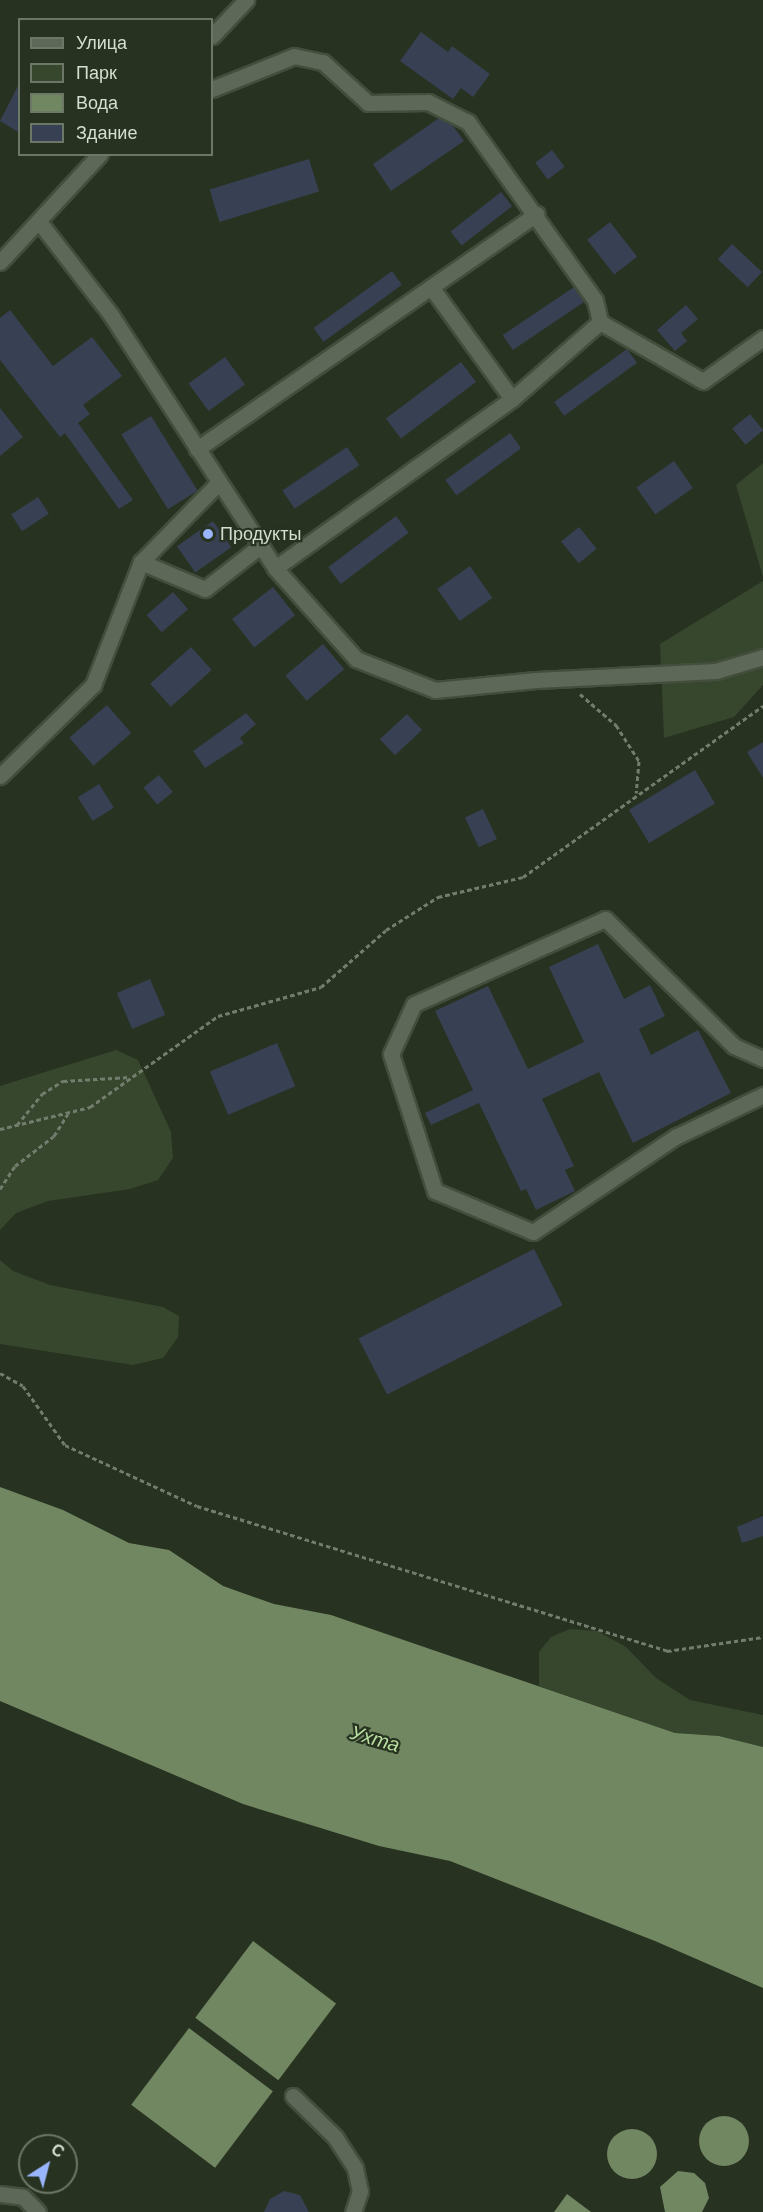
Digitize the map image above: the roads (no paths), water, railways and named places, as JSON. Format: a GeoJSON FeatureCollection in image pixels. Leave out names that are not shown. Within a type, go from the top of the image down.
{"type":"FeatureCollection","features":[{"type":"Feature","properties":{"kind":"street"},"geometry":{"type":"LineString","coordinates":[[213,35],[246,0]]}},
{"type":"Feature","properties":{"kind":"street"},"geometry":{"type":"LineString","coordinates":[[213,89],[294,56],[323,62],[368,103],[428,102],[468,122],[537,214],[595,300],[600,322],[703,381],[763,338]]}},
{"type":"Feature","properties":{"kind":"street"},"geometry":{"type":"LineString","coordinates":[[0,262],[40,223],[98,156]]}},
{"type":"Feature","properties":{"kind":"street"},"geometry":{"type":"LineString","coordinates":[[197,449],[537,214]]}},
{"type":"Feature","properties":{"kind":"street"},"geometry":{"type":"LineString","coordinates":[[40,223],[111,315],[275,568],[356,659],[435,690],[536,680],[716,671],[763,657]]}},
{"type":"Feature","properties":{"kind":"street"},"geometry":{"type":"LineString","coordinates":[[431,287],[512,399]]}},
{"type":"Feature","properties":{"kind":"street"},"geometry":{"type":"LineString","coordinates":[[275,568],[512,399],[600,322]]}},
{"type":"Feature","properties":{"kind":"street"},"geometry":{"type":"LineString","coordinates":[[0,776],[93,685],[141,562],[218,483]]}},
{"type":"Feature","properties":{"kind":"street"},"geometry":{"type":"LineString","coordinates":[[141,562],[205,589],[260,546]]}},
{"type":"Feature","properties":{"kind":"street"},"geometry":{"type":"LineString","coordinates":[[763,1059],[734,1046],[605,919],[414,1004],[391,1054],[435,1191],[532,1232],[675,1137],[763,1095]]}},
{"type":"Feature","properties":{"kind":"street"},"geometry":{"type":"LineString","coordinates":[[293,2096],[335,2137],[355,2168],[360,2191],[353,2212]]}},
{"type":"Feature","properties":{"kind":"street"},"geometry":{"type":"LineString","coordinates":[[0,2194],[23,2197],[38,2212]]}},
{"type":"Feature","properties":{"kind":"water","name":"Ухта"},"geometry":{"type":"Polygon","coordinates":[[[0,1487],[63,1510],[129,1543],[169,1550],[223,1586],[274,1604],[331,1615],[675,1733],[719,1736],[763,1747],[763,1988],[655,1941],[450,1861],[379,1846],[243,1804],[0,1701],[0,1487]]]}},
{"type":"Feature","properties":{"kind":"water"},"geometry":{"type":"Polygon","coordinates":[[[253,1941],[336,2004],[278,2080],[195,2018],[253,1941]]]}},
{"type":"Feature","properties":{"kind":"water"},"geometry":{"type":"Polygon","coordinates":[[[189,2028],[273,2091],[215,2168],[131,2105],[189,2028]]]}},
{"type":"Feature","properties":{"kind":"water"},"geometry":{"type":"Polygon","coordinates":[[[724,2116],[733,2118],[744,2127],[749,2141],[747,2150],[738,2161],[724,2166],[715,2164],[704,2155],[699,2141],[701,2132],[710,2121],[724,2116]]]}},
{"type":"Feature","properties":{"kind":"water"},"geometry":{"type":"Polygon","coordinates":[[[632,2129],[641,2131],[652,2140],[657,2154],[655,2163],[646,2174],[632,2179],[623,2177],[612,2168],[607,2154],[609,2145],[618,2134],[632,2129]]]}},
{"type":"Feature","properties":{"kind":"water"},"geometry":{"type":"Polygon","coordinates":[[[678,2171],[694,2173],[705,2183],[709,2198],[702,2212],[665,2212],[660,2187],[678,2171]]]}},
{"type":"Feature","properties":{"kind":"water"},"geometry":{"type":"Polygon","coordinates":[[[567,2194],[591,2212],[554,2212],[567,2194]]]}},
{"type":"Feature","properties":{"kind":"place","name":"Продукты"},"geometry":{"type":"Point","coordinates":[208,534]}}]}
